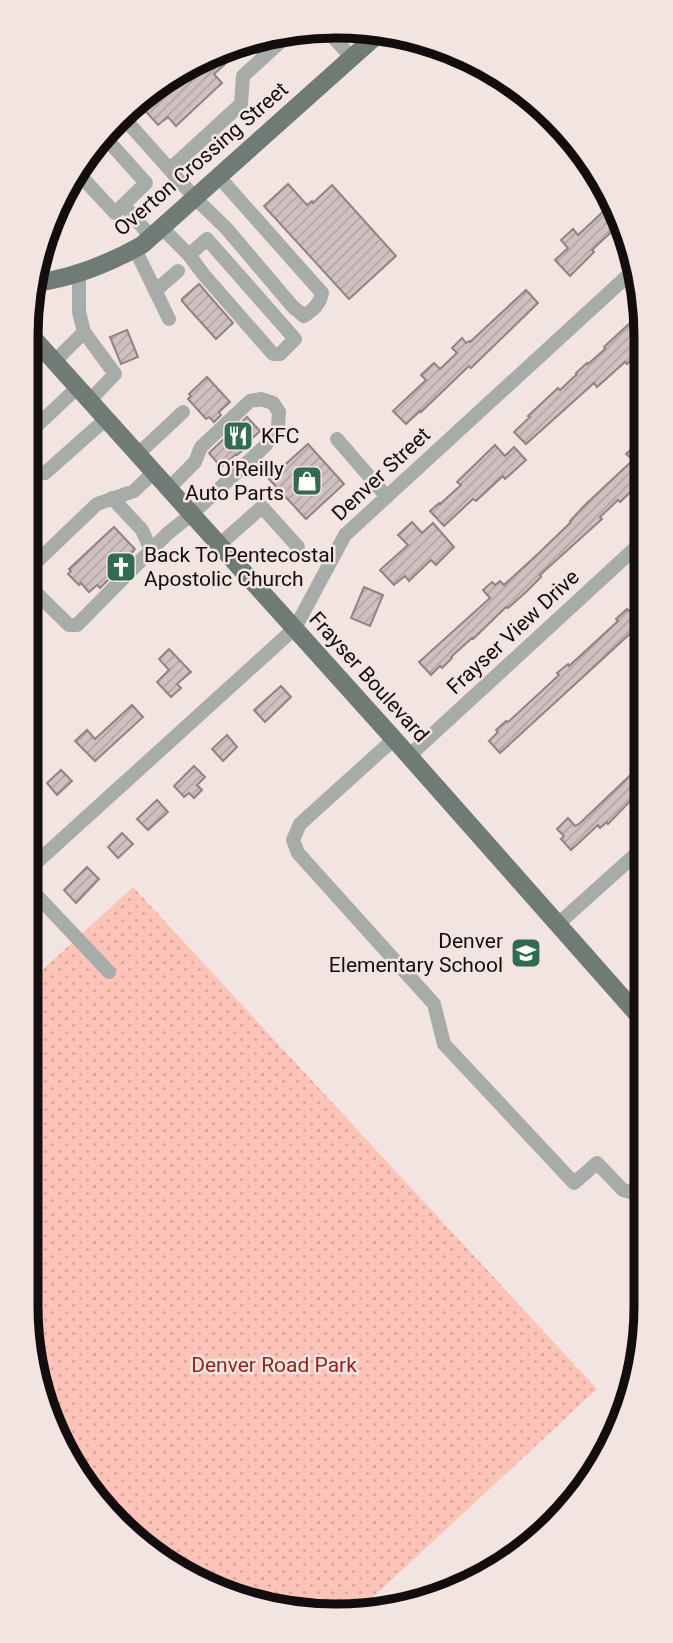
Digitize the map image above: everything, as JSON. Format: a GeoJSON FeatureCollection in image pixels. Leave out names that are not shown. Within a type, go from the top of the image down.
{"type":"FeatureCollection","features":[{"type":"Feature","properties":{"kind":"main road","name":"Overton Crossing Street"},"geometry":{"type":"LineString","coordinates":[[44,280],[79,273],[135,249],[196,198],[371,41]]}},
{"type":"Feature","properties":{"kind":"main road","name":"Frayser Boulevard"},"geometry":{"type":"LineString","coordinates":[[38,343],[634,1010]]}},
{"type":"Feature","properties":{"kind":"street"},"geometry":{"type":"LineString","coordinates":[[335,38],[352,58]]}},
{"type":"Feature","properties":{"kind":"street"},"geometry":{"type":"LineString","coordinates":[[170,169],[241,104],[243,76],[278,44]]}},
{"type":"Feature","properties":{"kind":"street"},"geometry":{"type":"LineString","coordinates":[[129,123],[226,228],[293,307],[304,316],[312,311],[321,300],[321,293],[219,177]]}},
{"type":"Feature","properties":{"kind":"street"},"geometry":{"type":"LineString","coordinates":[[84,179],[115,213],[146,183],[109,143]]}},
{"type":"Feature","properties":{"kind":"street"},"geometry":{"type":"LineString","coordinates":[[124,205],[189,255],[273,354],[280,354],[295,339],[207,239],[189,255]]}},
{"type":"Feature","properties":{"kind":"street"},"geometry":{"type":"LineString","coordinates":[[135,249],[169,319]]}},
{"type":"Feature","properties":{"kind":"street"},"geometry":{"type":"LineString","coordinates":[[155,291],[178,271]]}},
{"type":"Feature","properties":{"kind":"street"},"geometry":{"type":"LineString","coordinates":[[38,427],[115,374],[84,332],[79,312],[79,273]]}},
{"type":"Feature","properties":{"kind":"street","name":"Denver Street"},"geometry":{"type":"LineString","coordinates":[[38,861],[295,628],[345,535],[628,275]]}},
{"type":"Feature","properties":{"kind":"street"},"geometry":{"type":"LineString","coordinates":[[55,361],[84,332]]}},
{"type":"Feature","properties":{"kind":"street"},"geometry":{"type":"LineString","coordinates":[[38,595],[69,625],[76,625],[167,534],[265,446],[278,427],[279,412],[273,403],[261,399],[250,401],[201,447],[195,462],[169,488]]}},
{"type":"Feature","properties":{"kind":"street"},"geometry":{"type":"LineString","coordinates":[[138,454],[183,412]]}},
{"type":"Feature","properties":{"kind":"street"},"geometry":{"type":"LineString","coordinates":[[38,474],[45,473],[106,419]]}},
{"type":"Feature","properties":{"kind":"street"},"geometry":{"type":"LineString","coordinates":[[337,439],[387,497]]}},
{"type":"Feature","properties":{"kind":"street"},"geometry":{"type":"LineString","coordinates":[[38,561],[97,505],[134,491],[154,472]]}},
{"type":"Feature","properties":{"kind":"street"},"geometry":{"type":"LineString","coordinates":[[112,498],[142,530],[151,550]]}},
{"type":"Feature","properties":{"kind":"street"},"geometry":{"type":"LineString","coordinates":[[219,545],[262,507],[298,547]]}},
{"type":"Feature","properties":{"kind":"street","name":"Frayser View Drive"},"geometry":{"type":"LineString","coordinates":[[409,756],[634,549]]}},
{"type":"Feature","properties":{"kind":"street"},"geometry":{"type":"LineString","coordinates":[[394,739],[300,824],[293,840],[298,853],[434,1004],[444,1044],[574,1183],[597,1163],[623,1190],[634,1193]]}},
{"type":"Feature","properties":{"kind":"street"},"geometry":{"type":"LineString","coordinates":[[558,924],[634,856]]}},
{"type":"Feature","properties":{"kind":"street"},"geometry":{"type":"LineString","coordinates":[[38,897],[109,972]]}},
{"type":"Feature","properties":{"kind":"green space","name":"Denver Road Park"},"geometry":{"type":"Polygon","coordinates":[[[133,887],[597,1389],[367,1603],[317,1604],[278,1599],[222,1582],[187,1565],[140,1531],[112,1503],[78,1456],[54,1402],[44,1365],[39,1326],[38,974],[133,887]]]}},
{"type":"Feature","properties":{"kind":"building"},"geometry":{"type":"Polygon","coordinates":[[[233,57],[214,74],[222,83],[176,126],[168,117],[158,125],[144,109],[188,78],[233,57]]]}},
{"type":"Feature","properties":{"kind":"building"},"geometry":{"type":"Polygon","coordinates":[[[288,184],[307,205],[312,201],[313,203],[332,185],[396,256],[349,299],[264,206],[288,184]]]}},
{"type":"Feature","properties":{"kind":"building"},"geometry":{"type":"Polygon","coordinates":[[[606,209],[615,229],[570,276],[555,260],[568,248],[561,240],[573,229],[578,235],[606,209]]]}},
{"type":"Feature","properties":{"kind":"building"},"geometry":{"type":"Polygon","coordinates":[[[199,284],[233,323],[216,339],[182,301],[199,284]]]}},
{"type":"Feature","properties":{"kind":"building"},"geometry":{"type":"Polygon","coordinates":[[[526,290],[538,303],[471,368],[469,366],[406,424],[393,411],[426,380],[421,375],[434,363],[440,369],[457,353],[452,348],[462,338],[466,343],[470,342],[526,290]]]}},
{"type":"Feature","properties":{"kind":"building"},"geometry":{"type":"Polygon","coordinates":[[[631,322],[634,325],[634,357],[597,387],[594,383],[526,444],[514,432],[631,322]]]}},
{"type":"Feature","properties":{"kind":"building"},"geometry":{"type":"Polygon","coordinates":[[[127,330],[138,357],[121,364],[110,337],[127,330]]]}},
{"type":"Feature","properties":{"kind":"building"},"geometry":{"type":"Polygon","coordinates":[[[207,377],[230,402],[219,412],[221,415],[214,422],[209,417],[206,419],[188,399],[191,396],[189,394],[207,377]]]}},
{"type":"Feature","properties":{"kind":"building","name":"KFC"},"geometry":{"type":"Polygon","coordinates":[[[247,417],[260,431],[247,446],[221,467],[209,453],[247,417]]]}},
{"type":"Feature","properties":{"kind":"building","name":"O'Reilly Auto Parts"},"geometry":{"type":"Polygon","coordinates":[[[308,444],[344,484],[306,519],[269,479],[308,444]]]}},
{"type":"Feature","properties":{"kind":"building"},"geometry":{"type":"Polygon","coordinates":[[[495,445],[505,456],[514,447],[526,460],[505,479],[503,476],[476,501],[473,499],[444,526],[430,511],[461,485],[457,482],[495,445]]]}},
{"type":"Feature","properties":{"kind":"building"},"geometry":{"type":"Polygon","coordinates":[[[634,447],[634,489],[600,517],[602,519],[540,575],[526,592],[431,675],[419,662],[490,598],[483,590],[492,582],[495,585],[500,581],[504,585],[633,460],[626,454],[634,447]]]}},
{"type":"Feature","properties":{"kind":"building"},"geometry":{"type":"Polygon","coordinates":[[[412,522],[422,533],[433,523],[454,547],[436,565],[431,560],[409,581],[405,576],[394,585],[380,570],[408,545],[398,535],[412,522]]]}},
{"type":"Feature","properties":{"kind":"building"},"geometry":{"type":"Polygon","coordinates":[[[114,527],[135,549],[131,554],[133,555],[100,588],[97,585],[89,592],[68,574],[71,571],[69,569],[114,527]]]}},
{"type":"Feature","properties":{"kind":"building"},"geometry":{"type":"Polygon","coordinates":[[[364,587],[383,595],[370,626],[351,618],[364,587]]]}},
{"type":"Feature","properties":{"kind":"building"},"geometry":{"type":"Polygon","coordinates":[[[634,607],[634,630],[500,753],[489,741],[498,732],[496,730],[618,621],[616,619],[627,609],[629,611],[634,607]]]}},
{"type":"Feature","properties":{"kind":"building"},"geometry":{"type":"Polygon","coordinates":[[[169,649],[191,672],[177,684],[181,688],[171,697],[157,682],[169,670],[159,659],[169,649]]]}},
{"type":"Feature","properties":{"kind":"building"},"geometry":{"type":"Polygon","coordinates":[[[281,686],[291,697],[265,722],[254,710],[281,686]]]}},
{"type":"Feature","properties":{"kind":"building"},"geometry":{"type":"Polygon","coordinates":[[[132,705],[143,717],[95,761],[75,741],[87,730],[95,739],[132,705]]]}},
{"type":"Feature","properties":{"kind":"building"},"geometry":{"type":"Polygon","coordinates":[[[227,735],[237,747],[223,761],[212,749],[227,735]]]}},
{"type":"Feature","properties":{"kind":"building"},"geometry":{"type":"Polygon","coordinates":[[[194,766],[205,777],[197,785],[202,790],[194,798],[189,793],[184,797],[174,786],[194,766]]]}},
{"type":"Feature","properties":{"kind":"building"},"geometry":{"type":"Polygon","coordinates":[[[61,770],[72,781],[57,795],[47,783],[61,770]]]}},
{"type":"Feature","properties":{"kind":"building"},"geometry":{"type":"Polygon","coordinates":[[[634,772],[634,797],[608,824],[607,822],[600,828],[598,825],[571,850],[561,839],[564,836],[557,829],[568,818],[575,826],[634,772]]]}},
{"type":"Feature","properties":{"kind":"building"},"geometry":{"type":"Polygon","coordinates":[[[157,800],[168,812],[148,830],[137,819],[157,800]]]}},
{"type":"Feature","properties":{"kind":"building"},"geometry":{"type":"Polygon","coordinates":[[[122,833],[133,844],[118,858],[108,847],[122,833]]]}},
{"type":"Feature","properties":{"kind":"building"},"geometry":{"type":"Polygon","coordinates":[[[87,867],[99,879],[76,903],[64,890],[87,867]]]}},
{"type":"Feature","properties":{"kind":"place","name":"KFC"},"geometry":{"type":"Point","coordinates":[238,436]}},
{"type":"Feature","properties":{"kind":"place","name":"O'Reilly Auto Parts"},"geometry":{"type":"Point","coordinates":[307,481]}},
{"type":"Feature","properties":{"kind":"place","name":"Back To Pentecostal Apostolic Church"},"geometry":{"type":"Point","coordinates":[121,567]}},
{"type":"Feature","properties":{"kind":"place","name":"Denver Elementary School"},"geometry":{"type":"Point","coordinates":[526,953]}}]}
